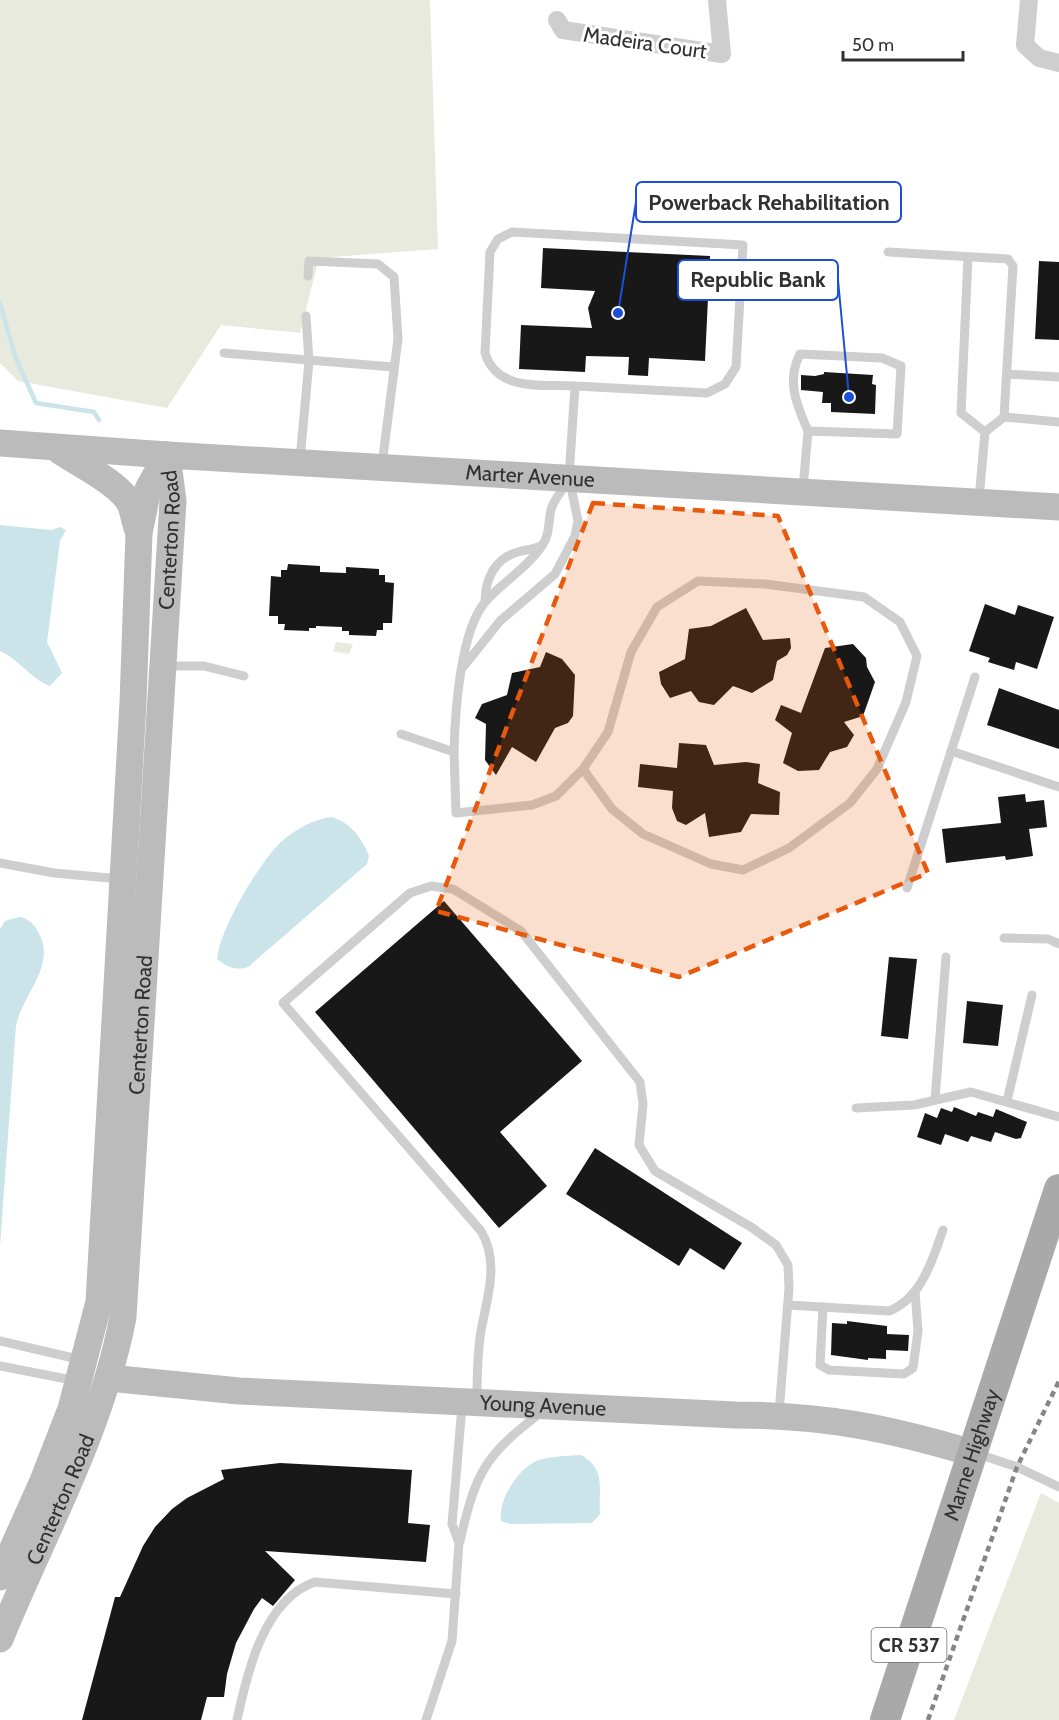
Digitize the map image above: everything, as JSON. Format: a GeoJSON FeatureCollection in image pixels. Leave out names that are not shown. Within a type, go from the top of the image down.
{"type":"FeatureCollection","features":[{"type":"Feature","properties":{"kind":"main road","name":"Marter Avenue"},"geometry":{"type":"LineString","coordinates":[[0,443],[57,449],[1059,507]]}},
{"type":"Feature","properties":{"kind":"main road"},"geometry":{"type":"LineString","coordinates":[[57,449],[119,491],[131,504],[139,533]]}},
{"type":"Feature","properties":{"kind":"main road","name":"Centerton Road"},"geometry":{"type":"LineString","coordinates":[[0,1639],[61,1505],[94,1374],[103,1263],[139,533],[148,489],[167,455]]}},
{"type":"Feature","properties":{"kind":"main road","name":"Centerton Road"},"geometry":{"type":"LineString","coordinates":[[0,1577],[94,1374],[117,1349],[126,1288],[164,666],[173,501],[167,455]]}},
{"type":"Feature","properties":{"kind":"main road","name":"Marne Highway"},"geometry":{"type":"LineString","coordinates":[[885,1720],[1059,1189]]}},
{"type":"Feature","properties":{"kind":"main road","name":"Young Avenue"},"geometry":{"type":"LineString","coordinates":[[94,1374],[239,1391],[552,1404],[735,1415],[778,1414],[879,1427],[972,1453]]}},
{"type":"Feature","properties":{"kind":"street","name":"Madeira Court"},"geometry":{"type":"LineString","coordinates":[[558,20],[563,30],[722,54],[717,0]]}},
{"type":"Feature","properties":{"kind":"street"},"geometry":{"type":"LineString","coordinates":[[1029,0],[1025,45],[1039,58],[1059,63]]}},
{"type":"Feature","properties":{"kind":"lane"},"geometry":{"type":"LineString","coordinates":[[512,232],[743,245],[736,367],[725,384],[707,393],[574,386],[514,383],[495,373],[488,364],[485,353],[490,252],[498,239],[512,232]]}},
{"type":"Feature","properties":{"kind":"lane"},"geometry":{"type":"LineString","coordinates":[[888,252],[1008,259],[1013,266],[1004,417]]}},
{"type":"Feature","properties":{"kind":"lane"},"geometry":{"type":"LineString","coordinates":[[968,257],[961,412],[985,432]]}},
{"type":"Feature","properties":{"kind":"lane"},"geometry":{"type":"LineString","coordinates":[[309,276],[309,261],[378,264],[394,277],[398,339],[381,467]]}},
{"type":"Feature","properties":{"kind":"lane"},"geometry":{"type":"LineString","coordinates":[[300,463],[309,361],[306,316]]}},
{"type":"Feature","properties":{"kind":"lane"},"geometry":{"type":"LineString","coordinates":[[224,353],[393,367]]}},
{"type":"Feature","properties":{"kind":"lane"},"geometry":{"type":"LineString","coordinates":[[803,491],[808,431],[793,397],[795,364],[800,354],[882,358],[901,366],[897,435],[808,431]]}},
{"type":"Feature","properties":{"kind":"lane"},"geometry":{"type":"LineString","coordinates":[[1007,374],[1059,377]]}},
{"type":"Feature","properties":{"kind":"lane"},"geometry":{"type":"LineString","coordinates":[[464,666],[500,621],[542,587],[562,563],[578,521],[569,477],[574,386]]}},
{"type":"Feature","properties":{"kind":"lane"},"geometry":{"type":"LineString","coordinates":[[979,502],[985,432],[1004,417],[1059,422]]}},
{"type":"Feature","properties":{"kind":"lane"},"geometry":{"type":"LineString","coordinates":[[569,477],[551,510],[549,531],[542,546],[530,561],[485,602],[470,630],[457,694],[454,752],[456,813],[532,805],[556,796],[583,769],[608,732],[631,652],[657,607],[698,580],[765,584],[864,597],[900,622],[917,656],[906,702],[877,769],[850,803],[789,848],[743,870],[711,864],[643,834],[612,809],[583,769]]}},
{"type":"Feature","properties":{"kind":"lane"},"geometry":{"type":"LineString","coordinates":[[485,602],[487,582],[499,563],[517,552],[542,546]]}},
{"type":"Feature","properties":{"kind":"lane"},"geometry":{"type":"LineString","coordinates":[[164,666],[204,666],[244,676]]}},
{"type":"Feature","properties":{"kind":"lane"},"geometry":{"type":"LineString","coordinates":[[906,888],[975,677]]}},
{"type":"Feature","properties":{"kind":"lane"},"geometry":{"type":"LineString","coordinates":[[401,734],[454,752]]}},
{"type":"Feature","properties":{"kind":"lane"},"geometry":{"type":"LineString","coordinates":[[951,751],[1059,787]]}},
{"type":"Feature","properties":{"kind":"lane"},"geometry":{"type":"LineString","coordinates":[[0,863],[54,873],[123,879]]}},
{"type":"Feature","properties":{"kind":"lane"},"geometry":{"type":"LineString","coordinates":[[459,1544],[452,1524],[491,1266],[490,1247],[481,1231],[283,1003],[411,893],[431,886],[453,889],[521,931],[640,1082],[644,1104],[639,1145],[655,1171],[751,1227],[776,1245],[788,1265],[788,1305],[778,1414]]}},
{"type":"Feature","properties":{"kind":"lane"},"geometry":{"type":"LineString","coordinates":[[1004,938],[1048,939],[1059,944]]}},
{"type":"Feature","properties":{"kind":"lane"},"geometry":{"type":"LineString","coordinates":[[935,1101],[946,957]]}},
{"type":"Feature","properties":{"kind":"lane"},"geometry":{"type":"LineString","coordinates":[[1007,1101],[1032,995]]}},
{"type":"Feature","properties":{"kind":"lane"},"geometry":{"type":"LineString","coordinates":[[856,1108],[914,1105],[971,1092],[1059,1117]]}},
{"type":"Feature","properties":{"kind":"lane"},"geometry":{"type":"LineString","coordinates":[[788,1305],[889,1311],[899,1307],[915,1291],[928,1272],[943,1230]]}},
{"type":"Feature","properties":{"kind":"lane"},"geometry":{"type":"LineString","coordinates":[[823,1307],[820,1365],[829,1370],[904,1374],[913,1368],[918,1331],[915,1291]]}},
{"type":"Feature","properties":{"kind":"lane"},"geometry":{"type":"LineString","coordinates":[[0,1341],[94,1374]]}},
{"type":"Feature","properties":{"kind":"lane"},"geometry":{"type":"LineString","coordinates":[[0,1366],[94,1374]]}},
{"type":"Feature","properties":{"kind":"lane"},"geometry":{"type":"LineString","coordinates":[[426,1720],[452,1641],[459,1544],[471,1492],[480,1474],[512,1434],[552,1404]]}},
{"type":"Feature","properties":{"kind":"lane"},"geometry":{"type":"LineString","coordinates":[[972,1453],[1017,1467],[1059,1488]]}},
{"type":"Feature","properties":{"kind":"lane"},"geometry":{"type":"LineString","coordinates":[[237,1720],[249,1670],[260,1639],[278,1613],[303,1586],[315,1582],[456,1594]]}},
{"type":"Feature","properties":{"kind":"highlighted area"},"geometry":{"type":"Polygon","coordinates":[[[593,503],[778,516],[928,873],[679,977],[436,911],[593,503]]]}},
{"type":"Feature","properties":{"kind":"shaded area"},"geometry":{"type":"Polygon","coordinates":[[[0,0],[430,0],[438,249],[319,258],[300,333],[221,325],[167,408],[18,381],[0,363],[0,0]]]}},
{"type":"Feature","properties":{"kind":"shaded area"},"geometry":{"type":"Polygon","coordinates":[[[336,642],[353,644],[349,654],[333,651],[336,642]]]}},
{"type":"Feature","properties":{"kind":"shaded area"},"geometry":{"type":"Polygon","coordinates":[[[1041,1493],[1059,1503],[1059,1720],[954,1720],[1041,1493]]]}},
{"type":"Feature","properties":{"kind":"water"},"geometry":{"type":"Polygon","coordinates":[[[0,525],[51,530],[60,527],[66,530],[60,541],[47,642],[62,673],[50,686],[0,651],[0,525]]]}},
{"type":"Feature","properties":{"kind":"water"},"geometry":{"type":"Polygon","coordinates":[[[332,817],[345,823],[359,837],[369,856],[367,864],[248,967],[239,969],[231,967],[217,959],[219,946],[233,914],[252,879],[273,851],[282,841],[299,829],[312,822],[332,817]]]}},
{"type":"Feature","properties":{"kind":"water"},"geometry":{"type":"Polygon","coordinates":[[[19,917],[32,923],[35,927],[43,943],[44,955],[42,967],[16,1026],[0,1246],[0,929],[5,921],[19,917]]]}},
{"type":"Feature","properties":{"kind":"water"},"geometry":{"type":"Polygon","coordinates":[[[581,1455],[595,1467],[600,1480],[600,1514],[592,1523],[510,1524],[501,1521],[505,1496],[527,1467],[545,1459],[581,1455]]]}},
{"type":"Feature","properties":{"kind":"building"},"geometry":{"type":"Polygon","coordinates":[[[543,248],[710,256],[705,361],[649,358],[648,376],[628,375],[629,357],[586,356],[585,372],[519,369],[521,325],[592,328],[588,308],[595,291],[541,288],[543,248]]]}},
{"type":"Feature","properties":{"kind":"building"},"geometry":{"type":"Polygon","coordinates":[[[1039,261],[1059,262],[1059,340],[1035,339],[1039,261]]]}},
{"type":"Feature","properties":{"kind":"building"},"geometry":{"type":"Polygon","coordinates":[[[824,372],[873,375],[872,384],[876,385],[875,414],[831,412],[831,403],[822,403],[823,392],[801,390],[801,375],[815,376],[824,374],[824,372]]]}},
{"type":"Feature","properties":{"kind":"building"},"geometry":{"type":"Polygon","coordinates":[[[288,564],[320,566],[320,572],[346,573],[346,567],[379,569],[379,575],[385,575],[385,582],[394,583],[392,623],[383,623],[383,630],[377,630],[376,636],[349,635],[349,631],[342,631],[342,627],[316,626],[316,628],[309,628],[309,631],[284,630],[285,624],[278,624],[278,616],[269,616],[271,576],[281,577],[281,570],[287,570],[288,564]]]}},
{"type":"Feature","properties":{"kind":"building"},"geometry":{"type":"Polygon","coordinates":[[[985,604],[1015,615],[1018,605],[1054,617],[1037,669],[1016,662],[1014,670],[988,662],[990,658],[969,651],[985,604]]]}},
{"type":"Feature","properties":{"kind":"building"},"geometry":{"type":"Polygon","coordinates":[[[746,608],[763,640],[790,638],[791,648],[787,655],[777,661],[773,680],[752,693],[733,686],[714,705],[699,702],[691,691],[670,698],[661,684],[659,672],[685,659],[689,629],[711,626],[746,608]]]}},
{"type":"Feature","properties":{"kind":"building"},"geometry":{"type":"Polygon","coordinates":[[[853,644],[866,658],[867,667],[875,682],[863,716],[844,722],[854,735],[847,747],[830,752],[819,770],[798,771],[783,763],[792,733],[775,720],[781,705],[801,713],[825,648],[853,644]]]}},
{"type":"Feature","properties":{"kind":"building"},"geometry":{"type":"Polygon","coordinates":[[[546,652],[562,659],[575,675],[573,716],[568,723],[555,728],[536,762],[512,747],[496,775],[485,760],[486,724],[475,718],[482,704],[507,695],[512,673],[540,667],[546,652]]]}},
{"type":"Feature","properties":{"kind":"building"},"geometry":{"type":"Polygon","coordinates":[[[999,688],[1059,710],[1059,749],[987,725],[999,688]]]}},
{"type":"Feature","properties":{"kind":"building"},"geometry":{"type":"Polygon","coordinates":[[[679,743],[706,745],[714,765],[746,762],[760,764],[758,783],[780,792],[779,815],[751,814],[741,832],[709,837],[705,813],[686,825],[677,821],[672,808],[673,791],[638,787],[640,764],[677,768],[679,743]]]}},
{"type":"Feature","properties":{"kind":"building"},"geometry":{"type":"Polygon","coordinates":[[[1025,794],[1026,802],[1044,800],[1047,827],[1029,829],[1033,856],[1006,860],[1005,856],[946,863],[942,829],[1001,823],[998,797],[1025,794]]]}},
{"type":"Feature","properties":{"kind":"building"},"geometry":{"type":"Polygon","coordinates":[[[444,901],[582,1061],[500,1132],[547,1186],[499,1228],[315,1012],[444,901]]]}},
{"type":"Feature","properties":{"kind":"building"},"geometry":{"type":"Polygon","coordinates":[[[889,957],[917,959],[908,1039],[881,1036],[889,957]]]}},
{"type":"Feature","properties":{"kind":"building"},"geometry":{"type":"Polygon","coordinates":[[[967,1001],[1003,1005],[998,1046],[963,1043],[967,1001]]]}},
{"type":"Feature","properties":{"kind":"building"},"geometry":{"type":"Polygon","coordinates":[[[954,1107],[976,1116],[978,1112],[993,1117],[996,1109],[1027,1122],[1021,1138],[1016,1139],[995,1132],[991,1142],[971,1136],[968,1142],[945,1134],[941,1145],[917,1137],[925,1113],[937,1118],[941,1108],[952,1112],[954,1107]]]}},
{"type":"Feature","properties":{"kind":"building"},"geometry":{"type":"Polygon","coordinates":[[[595,1148],[742,1243],[724,1270],[690,1248],[679,1266],[566,1194],[595,1148]]]}},
{"type":"Feature","properties":{"kind":"building"},"geometry":{"type":"Polygon","coordinates":[[[847,1321],[887,1326],[887,1334],[909,1335],[908,1351],[886,1350],[886,1359],[868,1358],[868,1360],[831,1355],[832,1323],[847,1324],[847,1321]]]}},
{"type":"Feature","properties":{"kind":"building"},"geometry":{"type":"Polygon","coordinates":[[[280,1463],[412,1470],[408,1523],[430,1525],[426,1562],[265,1551],[295,1580],[273,1606],[262,1598],[254,1609],[236,1643],[227,1674],[224,1697],[207,1697],[201,1720],[82,1720],[115,1597],[120,1597],[143,1546],[155,1527],[172,1509],[187,1498],[224,1479],[221,1470],[280,1463]]]}},
{"type":"Feature","properties":{"kind":"waterway"},"geometry":{"type":"LineString","coordinates":[[0,303],[15,356],[36,403],[94,412],[99,420]]}},
{"type":"Feature","properties":{"kind":"railway"},"geometry":{"type":"LineString","coordinates":[[928,1720],[1017,1467],[1059,1381]]}},
{"type":"Feature","properties":{"kind":"place","name":"Powerback Rehabilitation"},"geometry":{"type":"Point","coordinates":[618,313]}},
{"type":"Feature","properties":{"kind":"place","name":"Republic Bank"},"geometry":{"type":"Point","coordinates":[849,397]}}]}
